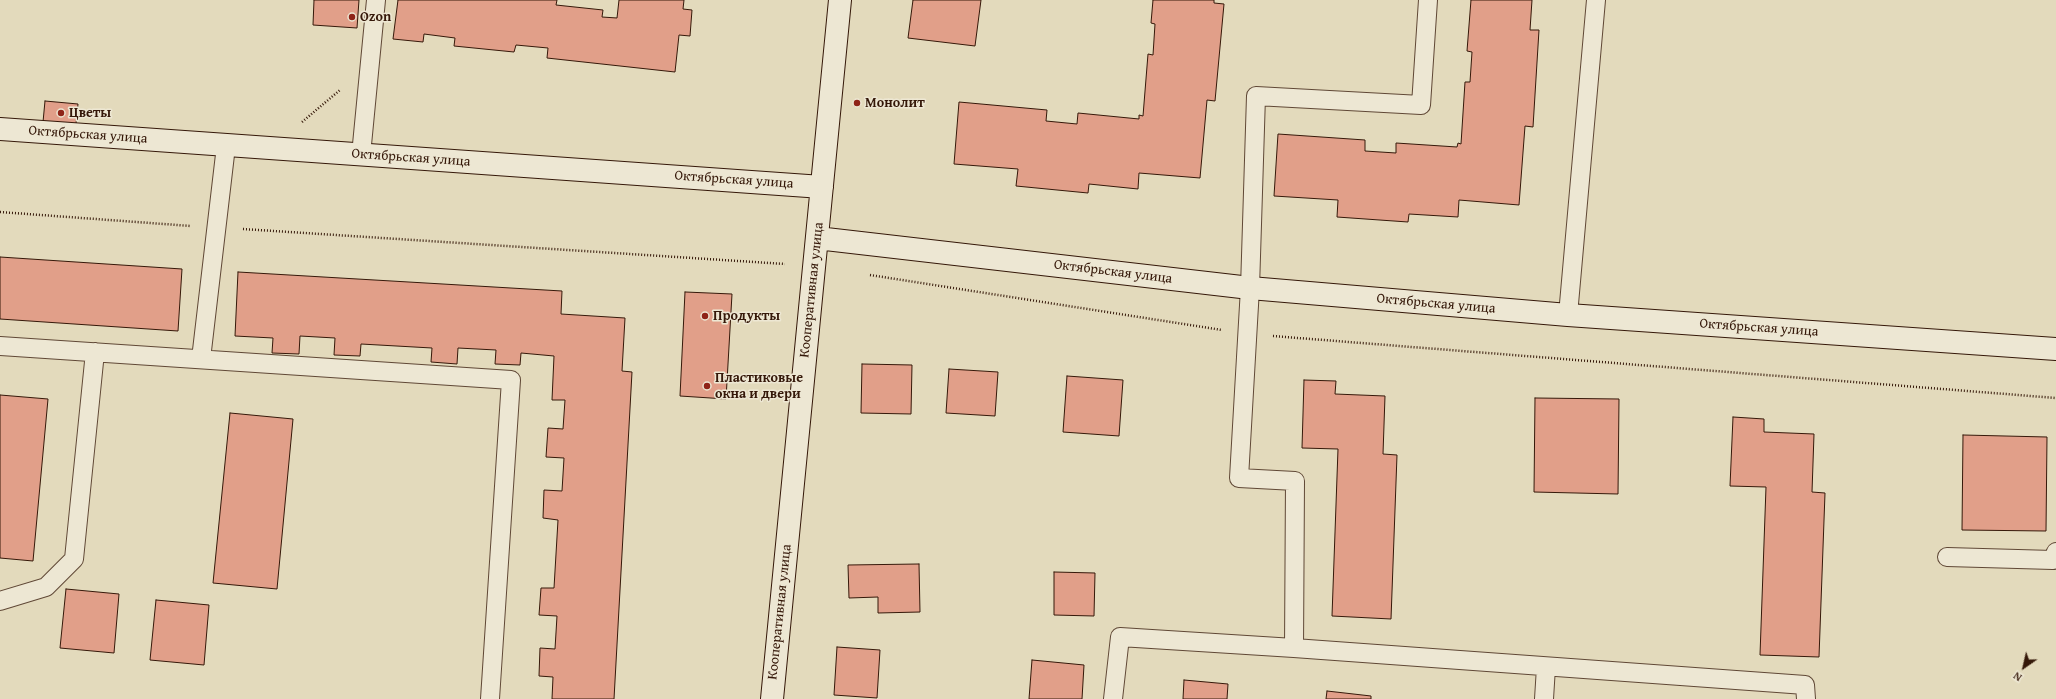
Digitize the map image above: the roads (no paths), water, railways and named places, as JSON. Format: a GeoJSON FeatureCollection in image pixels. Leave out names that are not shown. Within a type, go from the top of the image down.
{"type":"FeatureCollection","features":[{"type":"Feature","properties":{"kind":"street","name":"Кооперативная улица"},"geometry":{"type":"LineString","coordinates":[[772,699],[840,0]]}},
{"type":"Feature","properties":{"kind":"street","name":"Октябрьская улица"},"geometry":{"type":"LineString","coordinates":[[0,129],[269,149],[822,186]]}},
{"type":"Feature","properties":{"kind":"street","name":"Октябрьская улица"},"geometry":{"type":"LineString","coordinates":[[817,238],[1250,288],[1568,315],[2056,349]]}},
{"type":"Feature","properties":{"kind":"lane"},"geometry":{"type":"LineString","coordinates":[[361,155],[376,0]]}},
{"type":"Feature","properties":{"kind":"lane"},"geometry":{"type":"LineString","coordinates":[[1294,648],[1295,480],[1239,478],[1250,288],[1256,96],[1421,105],[1428,0]]}},
{"type":"Feature","properties":{"kind":"lane"},"geometry":{"type":"LineString","coordinates":[[1568,315],[1596,0]]}},
{"type":"Feature","properties":{"kind":"lane"},"geometry":{"type":"LineString","coordinates":[[201,359],[226,146]]}},
{"type":"Feature","properties":{"kind":"lane"},"geometry":{"type":"LineString","coordinates":[[0,346],[511,380],[490,699]]}},
{"type":"Feature","properties":{"kind":"lane"},"geometry":{"type":"LineString","coordinates":[[0,601],[46,587],[74,559],[95,352]]}},
{"type":"Feature","properties":{"kind":"lane"},"geometry":{"type":"LineString","coordinates":[[1946,556],[2053,560],[2056,552]]}},
{"type":"Feature","properties":{"kind":"lane"},"geometry":{"type":"LineString","coordinates":[[1113,699],[1120,637],[1805,685],[1806,699]]}},
{"type":"Feature","properties":{"kind":"lane"},"geometry":{"type":"LineString","coordinates":[[1544,699],[1546,667]]}},
{"type":"Feature","properties":{"kind":"place","name":"Ozon"},"geometry":{"type":"Point","coordinates":[352,17]}},
{"type":"Feature","properties":{"kind":"place","name":"Монолит"},"geometry":{"type":"Point","coordinates":[857,103]}},
{"type":"Feature","properties":{"kind":"place","name":"Цветы"},"geometry":{"type":"Point","coordinates":[61,113]}},
{"type":"Feature","properties":{"kind":"place","name":"Продукты"},"geometry":{"type":"Point","coordinates":[705,316]}},
{"type":"Feature","properties":{"kind":"place","name":"Пластиковые окна и двери"},"geometry":{"type":"Point","coordinates":[707,386]}}]}
